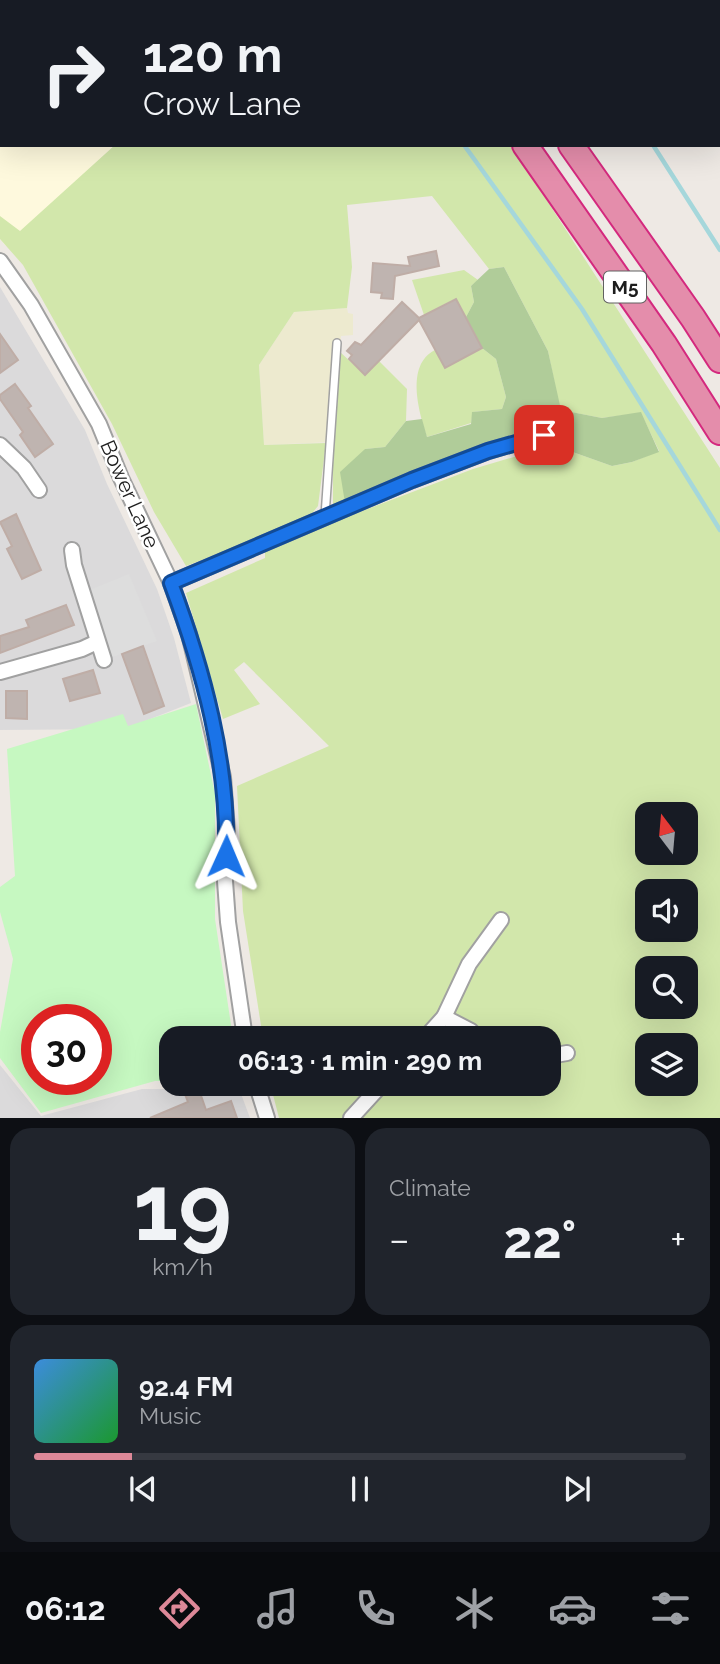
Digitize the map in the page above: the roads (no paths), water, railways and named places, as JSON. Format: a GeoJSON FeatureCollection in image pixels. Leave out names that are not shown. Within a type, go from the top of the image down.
{"type":"FeatureCollection","features":[{"type":"Feature","properties":{"kind":"highway","name":"M5"},"geometry":{"type":"LineString","coordinates":[[526,147],[664,344],[720,432]]}},
{"type":"Feature","properties":{"kind":"highway","name":"M5"},"geometry":{"type":"LineString","coordinates":[[572,147],[720,360]]}},
{"type":"Feature","properties":{"kind":"street","name":"Bower Lane"},"geometry":{"type":"LineString","coordinates":[[0,261],[31,305],[99,424],[121,478],[171,583],[198,667],[223,777],[227,831],[225,881],[228,922],[243,1026]]}},
{"type":"Feature","properties":{"kind":"street"},"geometry":{"type":"LineString","coordinates":[[171,583],[412,480],[488,451],[544,435],[564,436]]}},
{"type":"Feature","properties":{"kind":"street"},"geometry":{"type":"LineString","coordinates":[[0,445],[24,468],[39,490]]}},
{"type":"Feature","properties":{"kind":"street"},"geometry":{"type":"LineString","coordinates":[[72,550],[74,565],[104,660]]}},
{"type":"Feature","properties":{"kind":"street"},"geometry":{"type":"LineString","coordinates":[[0,672],[82,649],[97,642]]}},
{"type":"Feature","properties":{"kind":"street"},"geometry":{"type":"LineString","coordinates":[[436,1026],[444,1017],[469,964],[501,920]]}},
{"type":"Feature","properties":{"kind":"street"},"geometry":{"type":"LineString","coordinates":[[444,1017],[461,1026]]}},
{"type":"Feature","properties":{"kind":"street"},"geometry":{"type":"LineString","coordinates":[[561,1054],[567,1053]]}},
{"type":"Feature","properties":{"kind":"street"},"geometry":{"type":"LineString","coordinates":[[260,1096],[267,1118]]}},
{"type":"Feature","properties":{"kind":"street"},"geometry":{"type":"LineString","coordinates":[[351,1118],[371,1096]]}},
{"type":"Feature","properties":{"kind":"lane"},"geometry":{"type":"LineString","coordinates":[[325,518],[337,342]]}},
{"type":"Feature","properties":{"kind":"waterway"},"geometry":{"type":"LineString","coordinates":[[465,147],[582,309],[720,530]]}},
{"type":"Feature","properties":{"kind":"waterway"},"geometry":{"type":"LineString","coordinates":[[654,147],[720,250]]}}]}
